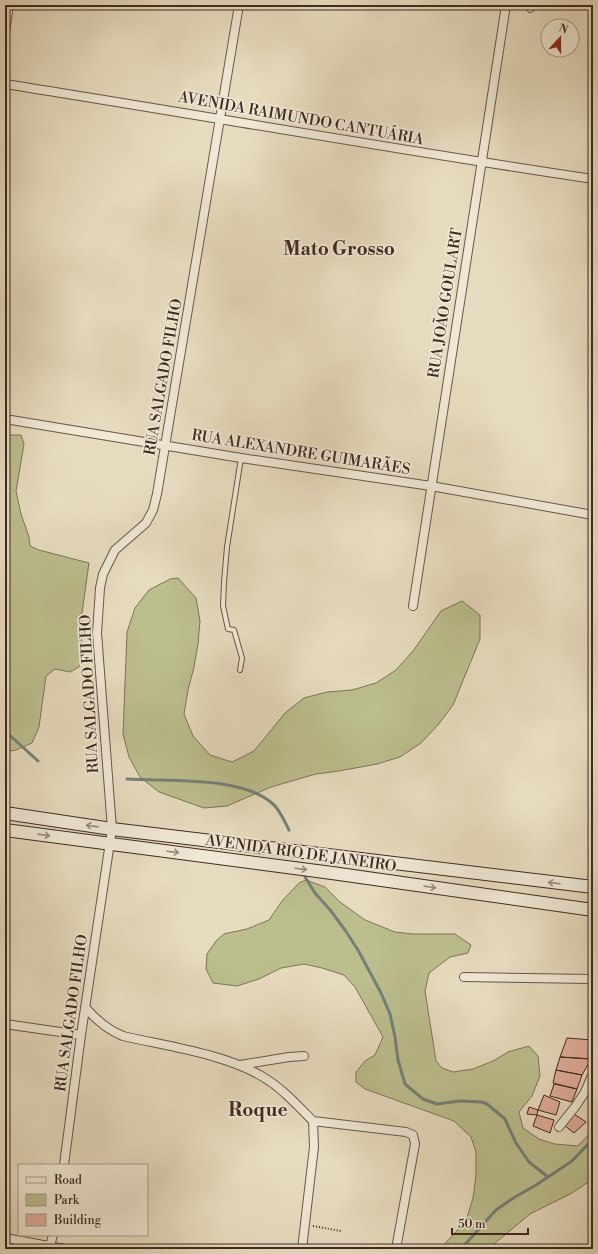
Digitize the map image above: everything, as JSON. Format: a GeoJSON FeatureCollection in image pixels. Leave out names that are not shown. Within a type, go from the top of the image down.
{"type":"FeatureCollection","features":[{"type":"Feature","properties":{"kind":"main road","name":"AVENIDA RIO DE JANEIRO"},"geometry":{"type":"LineString","coordinates":[[5,813],[112,829],[593,887]]}},
{"type":"Feature","properties":{"kind":"main road","name":"AVENIDA RIO DE JANEIRO"},"geometry":{"type":"LineString","coordinates":[[5,830],[332,873],[593,910]]}},
{"type":"Feature","properties":{"kind":"street"},"geometry":{"type":"LineString","coordinates":[[5,32],[9,5]]}},
{"type":"Feature","properties":{"kind":"street","name":"RUA SALGADO FILHO"},"geometry":{"type":"LineString","coordinates":[[64,1164],[81,1035],[112,829],[97,633],[100,588],[103,574],[115,550],[146,523],[152,510],[166,444],[239,5]]}},
{"type":"Feature","properties":{"kind":"street","name":"RUA JOÃO GOULART"},"geometry":{"type":"LineString","coordinates":[[413,606],[506,5]]}},
{"type":"Feature","properties":{"kind":"street","name":"AVENIDA RAIMUNDO CANTUÁRIA"},"geometry":{"type":"LineString","coordinates":[[5,84],[593,179]]}},
{"type":"Feature","properties":{"kind":"street","name":"RUA ALEXANDRE GUIMARÃES"},"geometry":{"type":"LineString","coordinates":[[5,419],[166,444],[241,458],[431,486],[593,515]]}},
{"type":"Feature","properties":{"kind":"street"},"geometry":{"type":"LineString","coordinates":[[464,978],[593,979]]}},
{"type":"Feature","properties":{"kind":"street"},"geometry":{"type":"LineString","coordinates":[[86,1008],[102,1026],[123,1036],[213,1057],[240,1066],[264,1077],[275,1085],[313,1121],[406,1132],[413,1135],[415,1144],[396,1249]]}},
{"type":"Feature","properties":{"kind":"street"},"geometry":{"type":"LineString","coordinates":[[5,1024],[81,1035]]}},
{"type":"Feature","properties":{"kind":"street"},"geometry":{"type":"LineString","coordinates":[[240,1066],[289,1057],[304,1056]]}},
{"type":"Feature","properties":{"kind":"street"},"geometry":{"type":"LineString","coordinates":[[559,1127],[585,1092],[593,1073]]}},
{"type":"Feature","properties":{"kind":"street"},"geometry":{"type":"LineString","coordinates":[[302,1249],[314,1147],[313,1121]]}},
{"type":"Feature","properties":{"kind":"street"},"geometry":{"type":"LineString","coordinates":[[50,1246],[52,1236]]}},
{"type":"Feature","properties":{"kind":"street"},"geometry":{"type":"LineString","coordinates":[[5,1238],[65,1249]]}},
{"type":"Feature","properties":{"kind":"lane"},"geometry":{"type":"LineString","coordinates":[[530,10],[539,5]]}},
{"type":"Feature","properties":{"kind":"lane"},"geometry":{"type":"LineString","coordinates":[[240,670],[242,658],[234,630],[228,629],[223,606],[228,547],[241,458]]}},
{"type":"Feature","properties":{"kind":"path"},"geometry":{"type":"LineString","coordinates":[[304,1224],[341,1231]]}},
{"type":"Feature","properties":{"kind":"green space"},"geometry":{"type":"Polygon","coordinates":[[[10,435],[21,435],[24,444],[16,491],[21,514],[29,537],[30,546],[39,550],[89,563],[81,620],[82,660],[79,667],[70,672],[55,669],[46,676],[39,727],[32,743],[16,750],[5,752],[5,443],[10,435]]]}},
{"type":"Feature","properties":{"kind":"green space"},"geometry":{"type":"Polygon","coordinates":[[[178,578],[196,598],[200,621],[198,644],[184,714],[193,736],[210,755],[232,762],[254,751],[285,713],[304,698],[327,692],[352,690],[376,683],[396,670],[413,651],[441,611],[462,601],[480,615],[480,639],[453,705],[438,725],[421,743],[400,757],[377,764],[316,774],[271,787],[227,806],[204,808],[159,792],[140,777],[129,757],[123,734],[127,632],[135,608],[149,590],[170,579],[178,578]]]}},
{"type":"Feature","properties":{"kind":"green space"},"geometry":{"type":"Polygon","coordinates":[[[306,880],[325,887],[340,902],[365,920],[395,932],[413,934],[455,934],[471,945],[468,953],[450,957],[429,973],[425,991],[436,1061],[442,1068],[453,1072],[473,1069],[493,1061],[508,1052],[529,1046],[538,1056],[540,1076],[532,1096],[519,1112],[523,1128],[539,1139],[554,1144],[578,1146],[593,1130],[593,1179],[572,1193],[530,1214],[488,1249],[440,1249],[466,1221],[473,1198],[476,1175],[476,1152],[471,1137],[454,1121],[365,1089],[356,1082],[356,1072],[365,1061],[375,1055],[383,1037],[355,987],[344,975],[304,964],[281,968],[259,979],[237,986],[213,983],[206,969],[207,954],[216,941],[224,934],[247,929],[269,920],[282,901],[299,883],[306,880]]]}},
{"type":"Feature","properties":{"kind":"building"},"geometry":{"type":"Polygon","coordinates":[[[567,1038],[593,1040],[593,1054],[591,1059],[560,1057],[567,1038]]]}},
{"type":"Feature","properties":{"kind":"building"},"geometry":{"type":"Polygon","coordinates":[[[560,1057],[591,1059],[582,1075],[556,1070],[560,1057]]]}},
{"type":"Feature","properties":{"kind":"building"},"geometry":{"type":"Polygon","coordinates":[[[556,1070],[582,1075],[577,1089],[553,1083],[556,1070]]]}},
{"type":"Feature","properties":{"kind":"building"},"geometry":{"type":"Polygon","coordinates":[[[554,1084],[577,1089],[572,1102],[550,1096],[554,1084]]]}},
{"type":"Feature","properties":{"kind":"building"},"geometry":{"type":"Polygon","coordinates":[[[544,1095],[560,1102],[556,1115],[538,1110],[544,1095]]]}},
{"type":"Feature","properties":{"kind":"building"},"geometry":{"type":"Polygon","coordinates":[[[529,1107],[538,1110],[537,1115],[527,1114],[529,1107]]]}},
{"type":"Feature","properties":{"kind":"building"},"geometry":{"type":"Polygon","coordinates":[[[574,1114],[586,1122],[574,1133],[564,1125],[574,1114]]]}},
{"type":"Feature","properties":{"kind":"building"},"geometry":{"type":"Polygon","coordinates":[[[537,1115],[554,1120],[550,1133],[533,1126],[537,1115]]]}},
{"type":"Feature","properties":{"kind":"waterway"},"geometry":{"type":"LineString","coordinates":[[5,731],[38,761]]}},
{"type":"Feature","properties":{"kind":"waterway"},"geometry":{"type":"LineString","coordinates":[[127,779],[205,782],[245,789],[262,796],[275,806],[289,830]]}},
{"type":"Feature","properties":{"kind":"waterway"},"geometry":{"type":"LineString","coordinates":[[305,877],[315,893],[345,930],[358,950],[381,993],[390,1014],[398,1060],[405,1084],[423,1099],[437,1104],[460,1101],[482,1102],[487,1104],[505,1119],[516,1143],[529,1162],[548,1177]]}},
{"type":"Feature","properties":{"kind":"waterway"},"geometry":{"type":"LineString","coordinates":[[461,1249],[496,1210],[572,1161],[593,1139]]}},
{"type":"Feature","properties":{"kind":"district","name":"Mato Grosso"},"geometry":{"type":"Point","coordinates":[339,248]}},
{"type":"Feature","properties":{"kind":"district","name":"Roque"},"geometry":{"type":"Point","coordinates":[258,1109]}}]}
